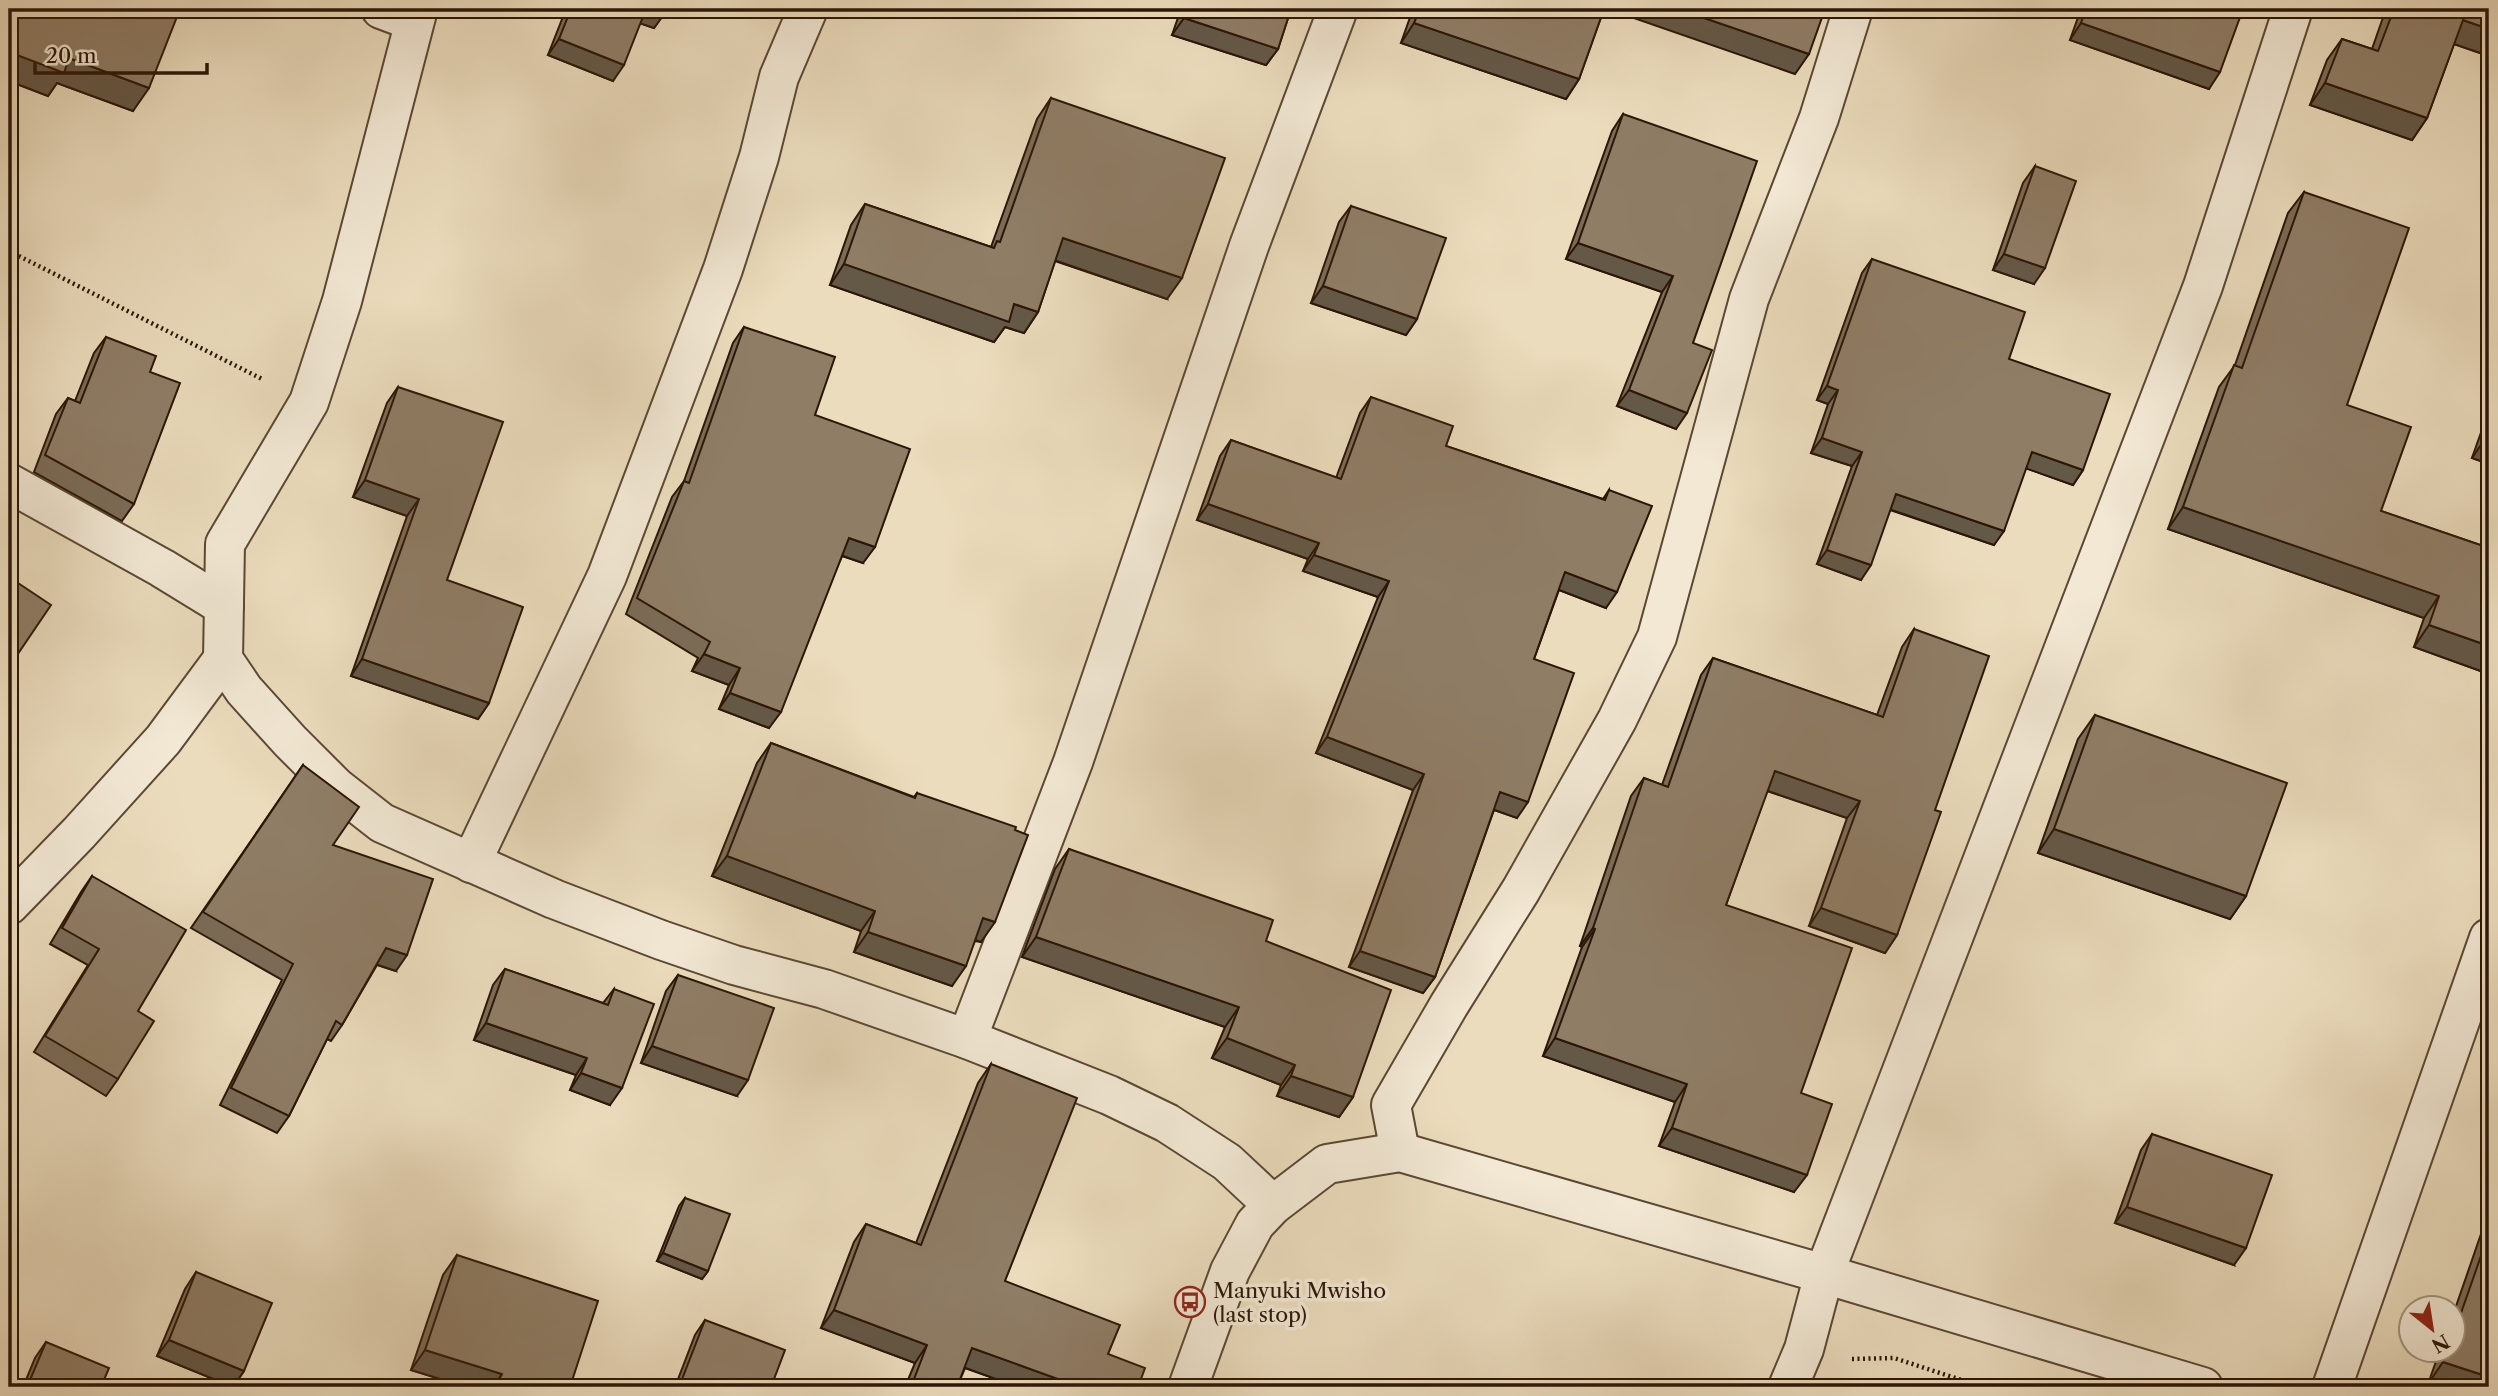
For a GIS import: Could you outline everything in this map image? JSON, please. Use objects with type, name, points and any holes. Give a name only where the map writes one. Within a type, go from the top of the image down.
[{"type":"street","points":[[471,863],[607,576],[723,269],[759,157],[779,77],[808,9]]},
{"type":"street","points":[[967,1039],[1073,762],[1249,246],[1338,9]]},
{"type":"street","points":[[1400,1152],[1391,1105],[1449,1005],[1521,890],[1617,720],[1657,637],[1749,299],[1819,118],[1853,9]]},
{"type":"street","points":[[1788,1387],[1804,1349],[1824,1274],[2203,286],[2292,9]]},
{"type":"street","points":[[404,13],[380,160],[342,302],[309,402],[225,544],[223,659],[244,690],[336,787],[382,823],[554,899],[661,940],[734,965],[824,989],[967,1039],[1109,1096],[1167,1123],[1227,1162],[1273,1205]]},
{"type":"street","points":[[9,482],[224,606]]},
{"type":"street","points":[[9,905],[163,740],[223,659]]},
{"type":"street","points":[[2332,1387],[2489,938]]},
{"type":"street","points":[[1188,1387],[1230,1271],[1255,1224],[1273,1205],[1327,1164],[1400,1152],[2203,1387]]},
{"type":"path","points":[[9,251],[309,402]]},
{"type":"path","points":[[1804,1349],[1855,1359],[1894,1359],[1983,1387]]},
{"type":"building","points":[[21,9],[180,9],[149,88],[69,58],[64,73],[9,52],[9,41]]},
{"type":"building","points":[[571,9],[646,9],[624,65],[559,39]]},
{"type":"building","points":[[1187,9],[1291,9],[1278,49],[1184,18]]},
{"type":"building","points":[[1420,9],[1604,9],[1579,79],[1414,23]]},
{"type":"building","points":[[1678,9],[1825,9],[1809,54]]},
{"type":"building","points":[[2086,9],[2243,9],[2220,72],[2081,23]]},
{"type":"building","points":[[2394,9],[2489,9],[2489,29],[2463,20],[2427,118],[2325,83],[2342,39],[2378,51]]},
{"type":"building","points":[[1051,98],[1225,158],[1182,278],[1063,238],[1038,312],[1014,304],[1009,322],[844,264],[865,204],[994,248],[997,241],[1000,242]]},
{"type":"building","points":[[1623,114],[1757,161],[1693,343],[1712,350],[1687,413],[1629,390],[1673,276],[1578,243]]},
{"type":"building","points":[[2035,166],[2076,181],[2045,268],[2004,254]]},
{"type":"building","points":[[2304,192],[2409,228],[2347,405],[2411,427],[2381,511],[2489,548],[2489,646],[2429,625],[2439,596],[2183,507],[2234,365],[2242,368]]},
{"type":"building","points":[[1351,206],[1446,238],[1417,319],[1323,286]]},
{"type":"building","points":[[1872,259],[2025,312],[2009,359],[2110,394],[2083,470],[2032,452],[2004,531],[1896,494],[1871,565],[1827,550],[1862,452],[1822,438],[1838,390],[1827,386]]},
{"type":"building","points":[[744,327],[835,357],[815,415],[910,449],[875,547],[849,538],[781,712],[730,693],[740,668],[704,654],[710,642],[637,598],[684,481],[689,483]]},
{"type":"building","points":[[106,337],[156,356],[150,372],[180,383],[134,504],[45,455],[68,398],[80,403]]},
{"type":"building","points":[[398,387],[503,422],[447,580],[523,607],[489,703],[362,659],[419,499],[365,480]]},
{"type":"building","points":[[1371,397],[1453,426],[1446,446],[1605,500],[1609,490],[1652,506],[1617,592],[1565,572],[1534,659],[1574,673],[1528,802],[1500,792],[1435,977],[1360,951],[1424,774],[1327,737],[1389,581],[1314,555],[1319,543],[1208,504],[1231,440],[1341,479]]},
{"type":"building","points":[[2489,425],[2489,444],[2483,442]]},
{"type":"building","points":[[9,577],[51,605],[9,667]]},
{"type":"building","points":[[1914,629],[1989,656],[1935,810],[1941,812],[1897,935],[1821,908],[1860,801],[1775,771],[1726,905],[1852,948],[1801,1093],[1832,1104],[1807,1175],[1672,1128],[1687,1084],[1555,1038],[1595,929],[1593,928],[1644,778],[1668,787],[1713,658],[1883,717]]},
{"type":"building","points":[[2095,715],[2287,783],[2246,896],[2054,829]]},
{"type":"building","points":[[771,743],[915,798],[917,793],[1016,827],[1015,830],[1028,835],[995,922],[983,918],[966,966],[868,932],[875,911],[727,856]]},
{"type":"building","points":[[303,765],[359,807],[333,845],[433,879],[407,955],[386,948],[342,1025],[336,1021],[289,1116],[231,1088],[293,964],[203,912]]},
{"type":"building","points":[[1069,849],[1273,920],[1266,941],[1391,990],[1353,1097],[1291,1076],[1295,1065],[1227,1038],[1239,1007],[1036,937]]},
{"type":"building","points":[[92,876],[186,930],[138,1011],[154,1021],[118,1079],[45,1036],[99,949],[62,928]]},
{"type":"building","points":[[505,969],[608,1005],[614,989],[654,1004],[622,1088],[581,1073],[587,1058],[486,1023]]},
{"type":"building","points":[[678,975],[774,1008],[748,1080],[652,1046]]},
{"type":"building","points":[[991,1064],[1077,1098],[1005,1281],[1120,1325],[1108,1354],[1145,1368],[1138,1387],[1059,1387],[1061,1380],[972,1348],[957,1387],[911,1387],[927,1345],[834,1310],[866,1224],[921,1245]]},
{"type":"building","points":[[2152,1134],[2272,1175],[2246,1248],[2127,1207]]},
{"type":"building","points":[[685,1198],[730,1214],[708,1271],[663,1253]]},
{"type":"building","points":[[2489,1233],[2489,1377],[2449,1364],[2466,1364],[2466,1299]]},
{"type":"building","points":[[457,1255],[598,1301],[570,1387],[495,1387],[502,1374],[425,1350]]},
{"type":"building","points":[[196,1272],[272,1303],[244,1371],[169,1340]]},
{"type":"building","points":[[705,1320],[785,1350],[771,1387],[679,1387]]},
{"type":"building","points":[[46,1342],[109,1368],[101,1387],[27,1387]]},
{"type":"place","name":"Manyuki Mwisho (last stop)","points":[[1190,1302]]}]
